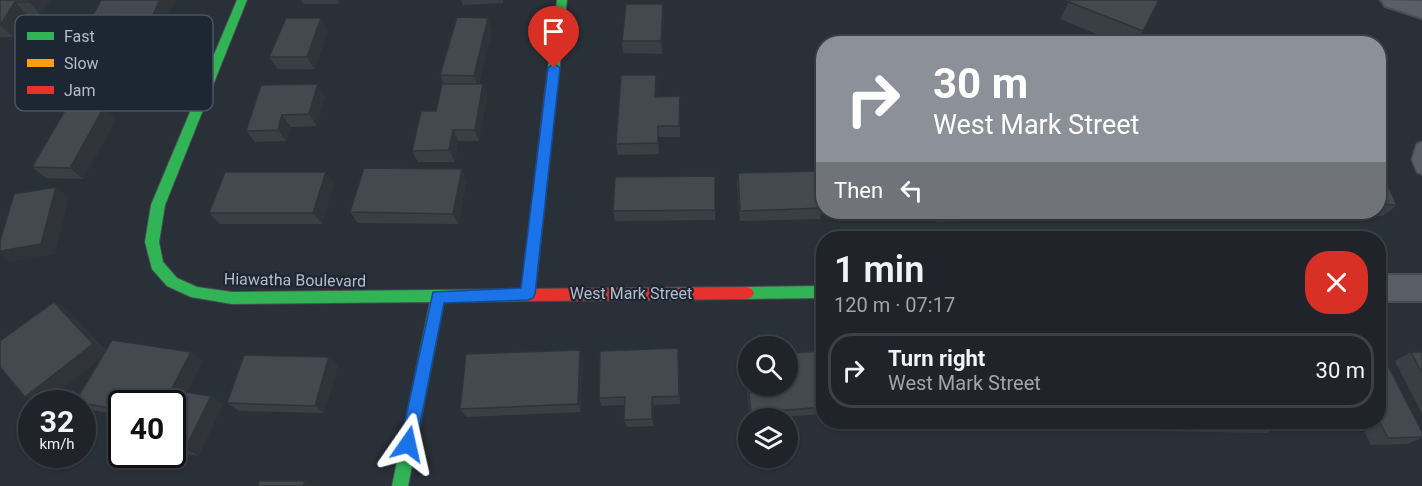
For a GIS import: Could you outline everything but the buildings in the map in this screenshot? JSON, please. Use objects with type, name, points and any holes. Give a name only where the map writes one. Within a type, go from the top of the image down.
[{"type":"street","name":"Hiawatha Boulevard","points":[[213,71],[242,0]]},
{"type":"street","points":[[528,294],[562,0]]},
{"type":"street","points":[[1393,0],[1422,10]]},
{"type":"street","name":"Hiawatha Boulevard","points":[[197,111],[158,205],[151,230],[152,257],[168,279],[185,289],[232,298],[438,297]]},
{"type":"street","points":[[1386,288],[1422,288]]},
{"type":"street","name":"West Mark Street","points":[[438,297],[528,294],[816,292]]},
{"type":"street","points":[[400,486],[438,297]]},
{"type":"lane","points":[[1422,148],[1419,159],[1422,168]]},
{"type":"traffic: fast","points":[[213,71],[242,0]]},
{"type":"traffic: fast","points":[[550,100],[562,0]]},
{"type":"traffic: fast","points":[[197,111],[158,205],[152,242],[157,265],[172,282],[196,293],[232,298],[524,295]]},
{"type":"traffic: fast","points":[[747,293],[816,292]]},
{"type":"traffic: fast","points":[[400,486],[438,296]]},
{"type":"traffic: slow","points":[[528,294],[550,100]]},
{"type":"traffic: jam","points":[[524,295],[747,293]]},
{"type":"route","points":[[408,444],[438,297],[528,294],[554,68]]}]
